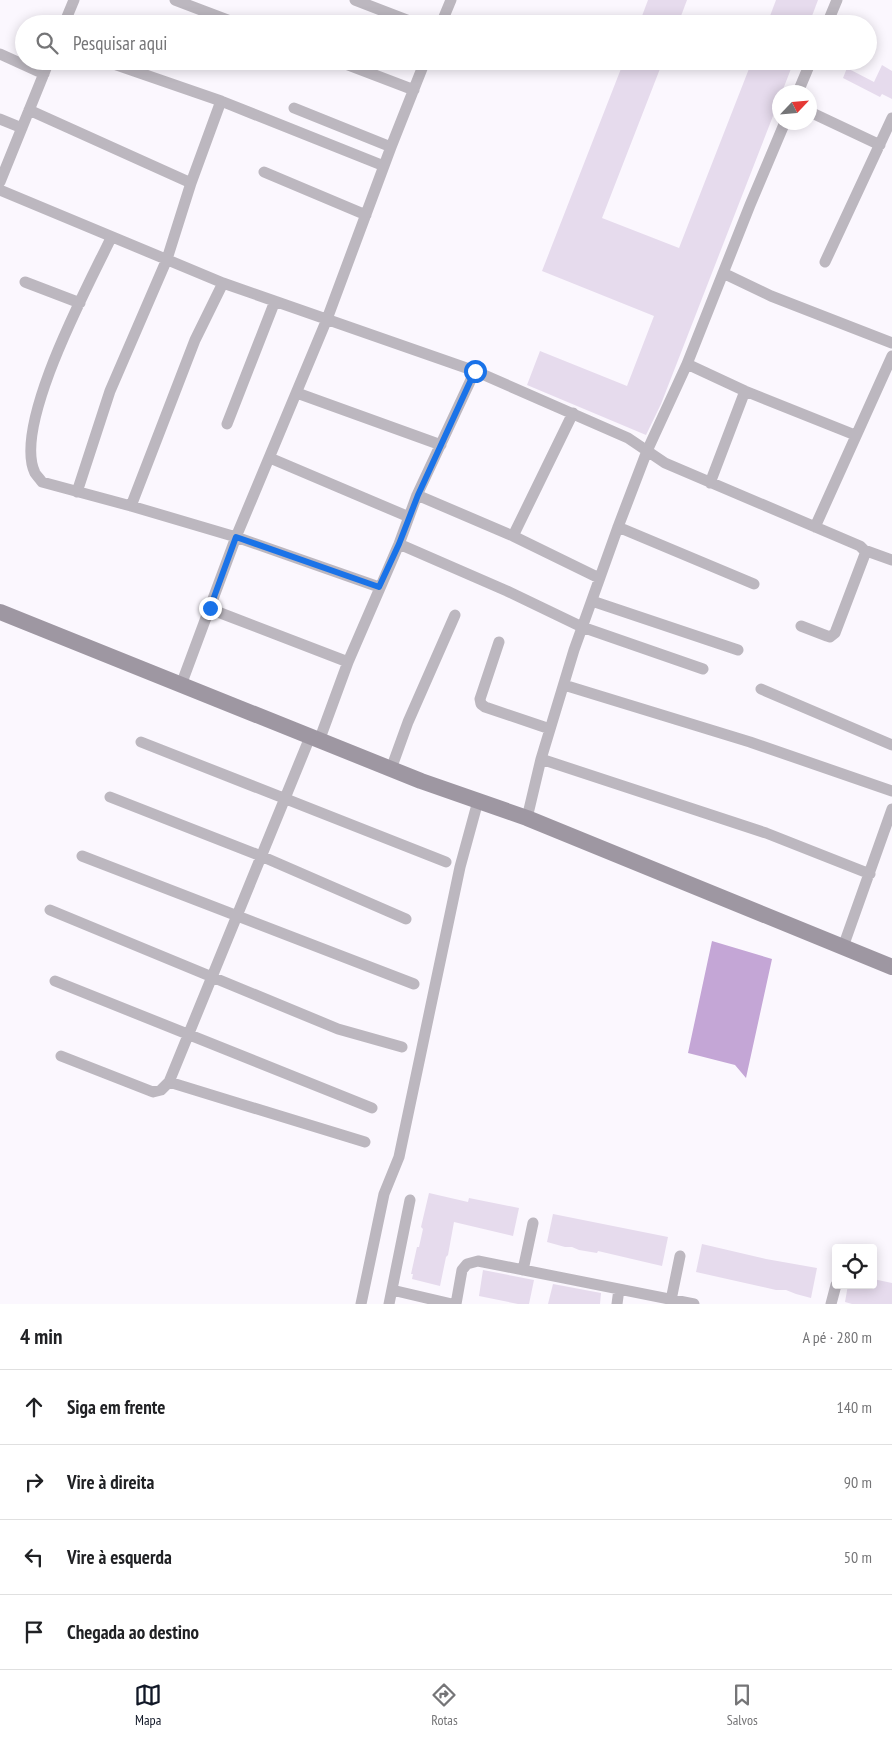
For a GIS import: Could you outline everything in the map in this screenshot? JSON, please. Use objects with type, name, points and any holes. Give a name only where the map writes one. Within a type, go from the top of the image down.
[{"type":"street","points":[[68,15],[74,0]]},
{"type":"street","points":[[175,0],[214,15]]},
{"type":"street","points":[[355,0],[394,15]]},
{"type":"street","points":[[445,15],[451,0]]},
{"type":"street","points":[[831,15],[837,0]]},
{"type":"street","points":[[0,54],[15,61]]},
{"type":"street","points":[[35,70],[44,74]]},
{"type":"street","points":[[0,182],[46,70]]},
{"type":"street","points":[[131,70],[221,101],[384,166]]},
{"type":"street","points":[[362,70],[414,90]]},
{"type":"street","points":[[181,685],[236,537],[327,319],[390,147],[422,70]]},
{"type":"street","points":[[801,85],[807,70]]},
{"type":"street","points":[[77,492],[110,391],[167,259],[190,183],[221,101]]},
{"type":"street","points":[[294,108],[390,147]]},
{"type":"street","points":[[29,110],[190,183]]},
{"type":"street","points":[[817,115],[880,145]]},
{"type":"street","points":[[825,262],[892,118]]},
{"type":"street","points":[[0,119],[22,128]]},
{"type":"street","points":[[527,818],[550,729],[599,578],[647,451],[687,364],[782,130]]},
{"type":"street","points":[[264,172],[366,215]]},
{"type":"street","points":[[0,190],[222,283],[475,371],[628,438],[665,463],[860,546],[864,550],[892,560]]},
{"type":"street","points":[[111,238],[80,303],[37,407],[33,425],[31,451],[35,474],[42,482],[236,537],[379,587]]},
{"type":"street","points":[[723,273],[771,296],[892,343]]},
{"type":"street","points":[[25,282],[80,303]]},
{"type":"street","points":[[131,506],[195,340],[222,283]]},
{"type":"street","points":[[227,424],[275,301]]},
{"type":"street","points":[[815,527],[892,356]]},
{"type":"street","points":[[687,364],[745,391],[856,435]]},
{"type":"street","points":[[61,1056],[153,1092],[161,1090],[169,1082],[285,798],[314,739],[399,544],[418,495],[475,371]]},
{"type":"street","points":[[710,483],[745,391]]},
{"type":"street","points":[[297,393],[441,445]]},
{"type":"street","points":[[512,536],[573,413]]},
{"type":"street","points":[[270,458],[409,517]]},
{"type":"street","points":[[418,495],[512,536],[599,578]]},
{"type":"street","points":[[618,527],[754,584]]},
{"type":"street","points":[[399,544],[582,627],[703,669]]},
{"type":"street","points":[[801,626],[827,636],[832,636],[865,554],[864,550]]},
{"type":"street","points":[[592,601],[738,650]]},
{"type":"street","points":[[210,608],[348,662]]},
{"type":"street","points":[[0,612],[314,739],[527,818],[892,967]]},
{"type":"street","points":[[391,769],[408,722],[455,614]]},
{"type":"street","points":[[499,642],[480,699],[482,704],[485,707],[550,729]]},
{"type":"street","points":[[564,685],[750,742],[892,791]]},
{"type":"street","points":[[762,689],[892,746]]},
{"type":"street","points":[[141,742],[446,862]]},
{"type":"street","points":[[541,759],[766,833],[870,874]]},
{"type":"street","points":[[110,797],[261,856],[406,919]]},
{"type":"street","points":[[362,1304],[384,1194],[399,1157],[460,867],[478,801]]},
{"type":"street","points":[[843,947],[892,809]]},
{"type":"street","points":[[82,856],[236,917],[414,984]]},
{"type":"street","points":[[50,910],[338,1029],[402,1047]]},
{"type":"street","points":[[55,981],[372,1108]]},
{"type":"street","points":[[169,1082],[365,1142]]},
{"type":"street","points":[[389,1304],[410,1200]]},
{"type":"street","points":[[523,1270],[533,1223]]},
{"type":"street","points":[[672,1300],[680,1256]]},
{"type":"street","points":[[456,1304],[462,1270],[467,1264],[478,1261],[694,1304]]},
{"type":"street","points":[[617,1304],[619,1289]]},
{"type":"street","points":[[831,1304],[835,1289]]},
{"type":"street","points":[[392,1290],[452,1304]]},
{"type":"shaded area","points":[[712,941],[772,959],[746,1078],[735,1065],[688,1053]]},
{"type":"building","points":[[648,0],[687,0],[681,15],[642,15]]},
{"type":"building","points":[[776,0],[818,0],[812,15],[770,15]]},
{"type":"building","points":[[882,65],[892,71],[892,99],[882,94],[880,97],[843,78],[846,70],[851,70],[874,82]]},
{"type":"building","points":[[620,70],[660,70],[602,218],[679,248],[748,70],[791,70],[785,85],[772,85],[772,119],[661,404],[646,435],[527,385],[540,351],[627,386],[654,316],[542,271]]},
{"type":"building","points":[[429,1193],[468,1202],[469,1198],[519,1208],[513,1236],[454,1222],[440,1286],[412,1279],[413,1274],[411,1274],[423,1229],[421,1227]]},
{"type":"building","points":[[553,1214],[668,1237],[662,1266],[598,1251],[597,1253],[579,1250],[547,1242]]},
{"type":"building","points":[[702,1244],[766,1259],[817,1268],[811,1298],[786,1290],[776,1290],[696,1272]]},
{"type":"building","points":[[483,1270],[534,1280],[529,1304],[518,1304],[479,1296]]},
{"type":"building","points":[[877,1280],[892,1283],[892,1304],[852,1304],[845,1302],[847,1289],[877,1289]]},
{"type":"building","points":[[553,1284],[601,1293],[600,1304],[548,1304]]},
{"type":"route","points":[[210,608],[236,537],[379,587],[399,544],[418,495],[475,371]]}]
